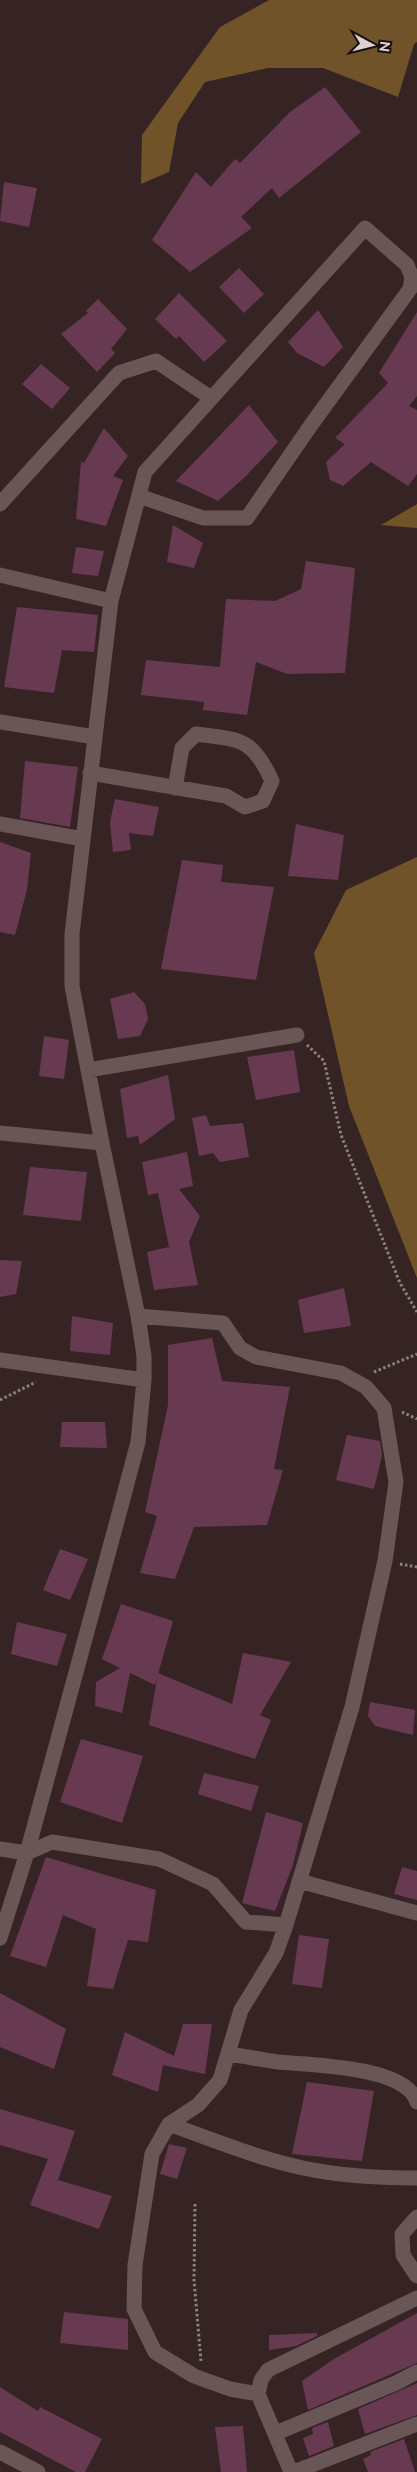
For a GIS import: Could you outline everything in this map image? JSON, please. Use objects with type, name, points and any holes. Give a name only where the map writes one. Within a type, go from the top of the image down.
[{"type":"street","points":[[0,1938],[27,1853],[138,1442],[144,1380],[144,1356],[138,1316],[72,986],[72,934],[111,601],[145,472],[365,228],[408,265],[412,277],[410,289],[311,425],[247,518],[203,518],[139,496]]},
{"type":"street","points":[[0,504],[119,373],[156,361],[212,398]]},
{"type":"street","points":[[0,575],[111,601]]},
{"type":"street","points":[[0,722],[95,737]]},
{"type":"street","points":[[90,773],[175,788],[226,796],[245,807],[263,801],[272,781],[261,757],[238,739],[196,734],[182,748],[175,788]]},
{"type":"street","points":[[0,824],[83,839]]},
{"type":"street","points":[[88,1070],[297,1035]]},
{"type":"street","points":[[0,1133],[102,1143]]},
{"type":"street","points":[[138,1316],[223,1323],[240,1348],[256,1357],[341,1372],[366,1387],[384,1408],[396,1482],[385,1561],[352,1707],[286,1925],[276,1953],[242,2010],[220,2080],[198,2105],[169,2124],[152,2154],[135,2265],[134,2309],[154,2352],[202,2379],[258,2394]]},
{"type":"street","points":[[0,1360],[144,1380]]},
{"type":"street","points":[[0,1849],[27,1853],[52,1842],[160,1859],[213,1884],[246,1922],[286,1925]]},
{"type":"street","points":[[299,1881],[417,1913]]},
{"type":"street","points":[[228,2054],[276,2062],[336,2066],[388,2076],[415,2095],[417,2102]]},
{"type":"street","points":[[169,2124],[256,2156],[304,2169],[378,2178],[417,2178]]},
{"type":"street","points":[[417,2217],[402,2234],[404,2255],[417,2276]]},
{"type":"street","points":[[417,2298],[268,2370],[261,2380],[258,2394],[292,2472],[417,2424]]},
{"type":"street","points":[[276,2433],[396,2384],[417,2372]]},
{"type":"street","points":[[0,2452],[38,2472]]},
{"type":"path","points":[[297,1035],[324,1061],[341,1136],[400,1282],[417,1312]]},
{"type":"path","points":[[349,1377],[378,1371],[417,1354]]},
{"type":"path","points":[[0,1400],[62,1369]]},
{"type":"path","points":[[195,2204],[194,2280],[202,2379]]},
{"type":"shaded area","points":[[269,0],[417,0],[417,42],[414,44],[398,97],[323,68],[268,68],[205,82],[178,123],[169,172],[141,184],[142,135],[220,27]]},
{"type":"shaded area","points":[[417,504],[417,528],[381,525]]},
{"type":"shaded area","points":[[417,857],[417,1278],[349,1106],[314,953],[346,890]]},
{"type":"building","points":[[325,87],[361,132],[279,198],[272,188],[241,217],[252,228],[190,272],[152,240],[196,172],[211,187],[235,159],[240,163],[290,112]]},
{"type":"building","points":[[4,182],[37,188],[29,227],[0,221]]},
{"type":"building","points":[[239,268],[264,294],[244,313],[219,287]]},
{"type":"building","points":[[179,293],[227,341],[204,362],[179,336],[176,339],[155,319]]},
{"type":"building","points":[[98,299],[127,329],[111,349],[115,353],[97,372],[61,334],[88,313],[86,311]]},
{"type":"building","points":[[318,310],[343,347],[324,367],[297,353],[288,342]]},
{"type":"building","points":[[417,312],[417,396],[409,406],[417,410],[417,474],[408,486],[371,462],[343,486],[330,480],[326,462],[345,444],[335,438],[388,383],[379,373]]},
{"type":"building","points":[[41,364],[70,388],[52,409],[22,384]]},
{"type":"building","points":[[249,405],[278,442],[245,477],[218,501],[176,481]]},
{"type":"building","points":[[104,428],[128,456],[113,476],[123,480],[106,526],[76,519],[81,462],[84,463]]},
{"type":"building","points":[[173,525],[203,543],[194,568],[167,562]]},
{"type":"building","points":[[76,547],[104,551],[98,576],[72,573]]},
{"type":"building","points":[[306,561],[355,568],[345,673],[287,674],[256,662],[247,715],[203,710],[204,702],[141,695],[146,660],[220,667],[226,599],[275,601],[301,589]]},
{"type":"building","points":[[17,607],[98,615],[94,652],[62,650],[54,693],[4,687]]},
{"type":"building","points":[[25,761],[78,767],[70,827],[20,818]]},
{"type":"building","points":[[115,799],[159,807],[153,836],[129,833],[131,850],[113,852],[110,822]]},
{"type":"building","points":[[296,824],[344,835],[338,880],[288,876]]},
{"type":"building","points":[[0,842],[31,853],[27,890],[15,935],[0,932]]},
{"type":"building","points":[[182,860],[223,865],[221,882],[274,887],[256,980],[161,969]]},
{"type":"building","points":[[134,992],[145,1004],[148,1019],[140,1036],[118,1039],[110,999]]},
{"type":"building","points":[[44,1036],[69,1040],[64,1079],[39,1076]]},
{"type":"building","points":[[294,1050],[300,1092],[256,1100],[247,1057]]},
{"type":"building","points":[[168,1075],[175,1119],[140,1145],[138,1136],[127,1138],[120,1089]]},
{"type":"building","points":[[206,1115],[210,1126],[243,1123],[249,1157],[220,1162],[213,1153],[199,1156],[192,1118]]},
{"type":"building","points":[[187,1152],[193,1186],[179,1189],[200,1216],[189,1242],[198,1285],[154,1290],[147,1252],[169,1247],[158,1193],[148,1195],[142,1162]]},
{"type":"building","points":[[30,1167],[87,1172],[81,1221],[23,1215]]},
{"type":"building","points":[[0,1260],[22,1261],[16,1294],[0,1297]]},
{"type":"building","points":[[344,1288],[351,1326],[304,1333],[298,1300]]},
{"type":"building","points":[[72,1316],[113,1323],[110,1355],[70,1351]]},
{"type":"building","points":[[212,1338],[222,1381],[290,1387],[274,1469],[283,1470],[267,1525],[194,1527],[175,1579],[140,1573],[157,1516],[145,1512],[168,1405],[168,1345]]},
{"type":"building","points":[[62,1422],[105,1422],[107,1448],[60,1447]]},
{"type":"building","points":[[347,1435],[380,1441],[382,1455],[374,1489],[336,1480]]},
{"type":"building","points":[[60,1549],[88,1559],[70,1600],[43,1590]]},
{"type":"building","points":[[121,1604],[173,1621],[155,1685],[130,1673],[122,1713],[95,1706],[96,1682],[120,1668],[102,1659]]},
{"type":"building","points":[[17,1622],[67,1634],[57,1666],[11,1654]]},
{"type":"building","points":[[243,1653],[291,1662],[260,1715],[271,1720],[255,1759],[149,1725],[158,1673],[232,1704]]},
{"type":"building","points":[[370,1702],[415,1710],[413,1735],[375,1726],[368,1716]]},
{"type":"building","points":[[81,1739],[143,1756],[122,1823],[60,1802]]},
{"type":"building","points":[[204,1773],[259,1786],[251,1811],[198,1794]]},
{"type":"building","points":[[266,1812],[303,1823],[293,1865],[275,1911],[242,1903]]},
{"type":"building","points":[[46,1857],[156,1890],[148,1942],[128,1940],[113,1989],[87,1986],[96,1929],[63,1915],[46,1967],[10,1956]]},
{"type":"building","points":[[402,1867],[417,1871],[417,1900],[394,1894]]},
{"type":"building","points":[[299,1935],[329,1939],[322,1988],[292,1984]]},
{"type":"building","points":[[0,1993],[66,2029],[54,2069],[0,2047]]},
{"type":"building","points":[[183,2024],[212,2024],[205,2074],[163,2065],[158,2092],[112,2075],[125,2032],[174,2056]]},
{"type":"building","points":[[307,2082],[374,2091],[362,2161],[292,2154]]},
{"type":"building","points":[[0,2109],[75,2131],[58,2180],[112,2196],[99,2229],[30,2205],[48,2159],[0,2145]]},
{"type":"building","points":[[169,2144],[187,2148],[177,2179],[160,2174]]},
{"type":"building","points":[[64,2312],[128,2319],[128,2350],[60,2343]]},
{"type":"building","points":[[417,2313],[417,2363],[308,2410],[302,2381],[334,2359]]},
{"type":"building","points":[[317,2333],[317,2336],[296,2346],[269,2350],[269,2335]]},
{"type":"building","points":[[417,2383],[417,2415],[365,2434],[358,2409]]},
{"type":"building","points":[[0,2387],[38,2411],[40,2407],[102,2439],[85,2472],[76,2472],[0,2432]]},
{"type":"building","points":[[328,2422],[334,2446],[309,2456],[303,2438],[313,2434],[312,2428]]},
{"type":"building","points":[[243,2426],[247,2472],[221,2472],[215,2427]]},
{"type":"building","points":[[404,2439],[415,2472],[368,2472],[363,2459],[371,2455],[370,2452]]}]
